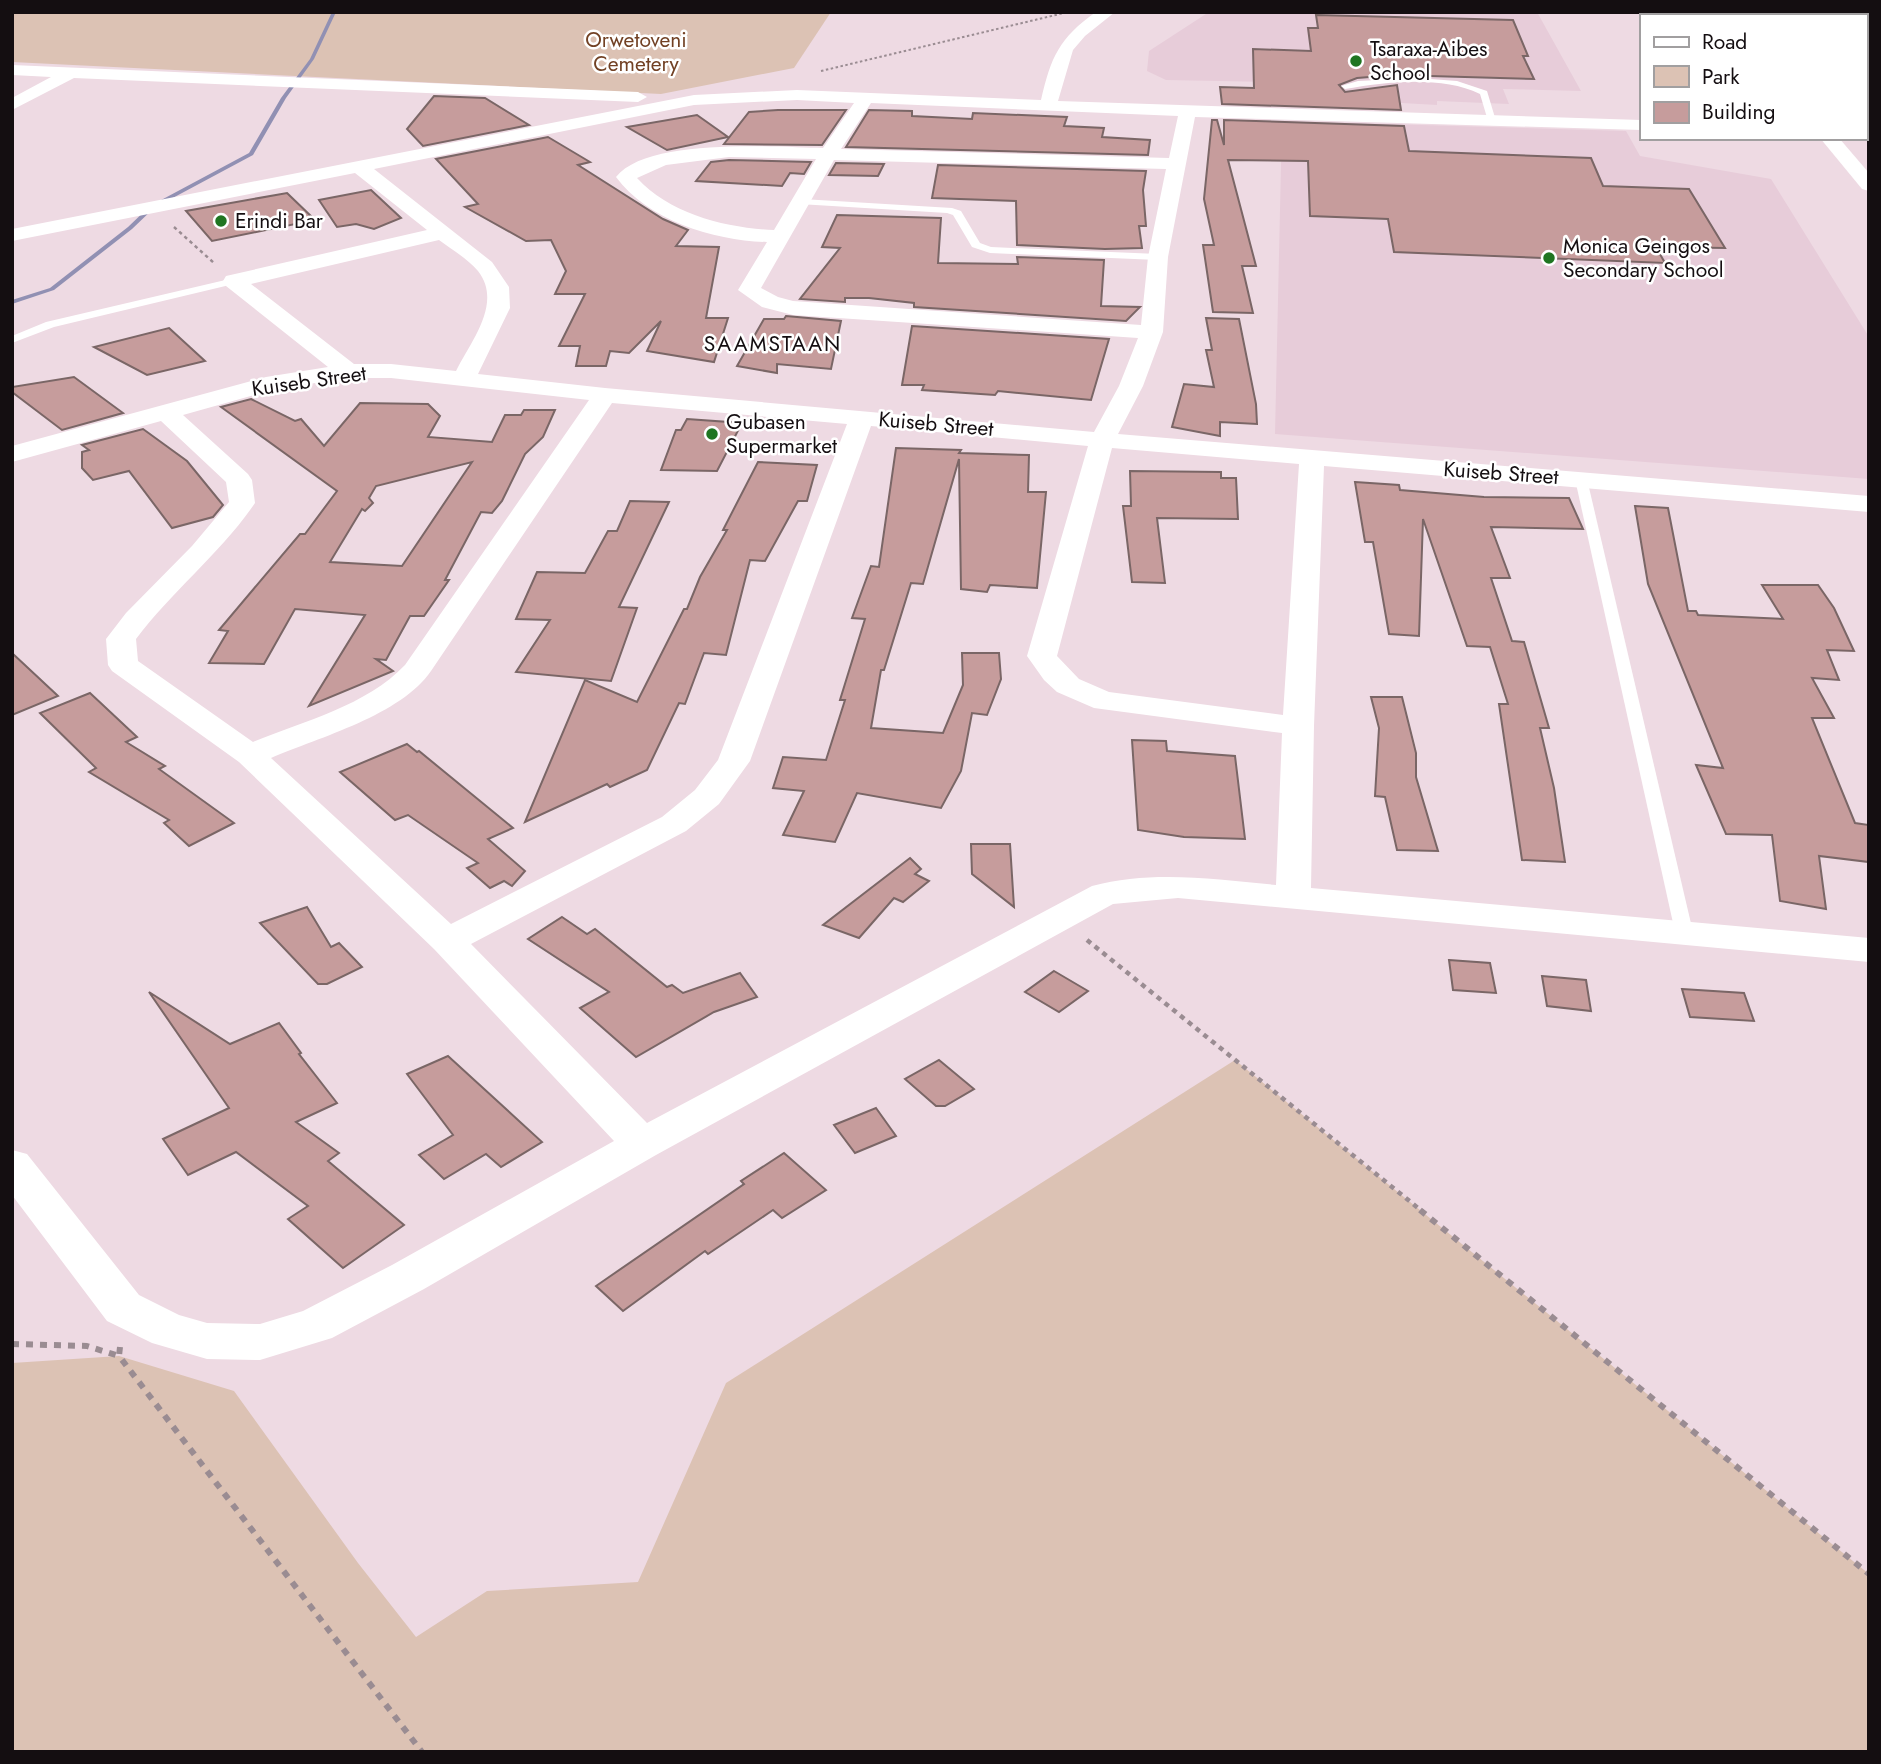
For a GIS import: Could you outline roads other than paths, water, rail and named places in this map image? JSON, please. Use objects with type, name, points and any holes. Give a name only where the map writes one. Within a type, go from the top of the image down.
[{"type":"street","points":[[1049,104],[1059,56],[1071,38],[1107,12]]},
{"type":"street","points":[[12,70],[694,100],[797,95],[1640,125]]},
{"type":"street","points":[[12,104],[70,73]]},
{"type":"street","points":[[866,98],[829,153],[749,290],[781,305],[1152,332]]},
{"type":"street","points":[[12,235],[694,100]]},
{"type":"street","points":[[1188,110],[1158,257],[1152,332],[1131,386],[1102,440],[1042,656],[1055,676],[1076,691],[1105,701],[1298,726]]},
{"type":"street","points":[[1831,140],[1869,185]]},
{"type":"street","points":[[780,236],[732,233],[701,223],[653,200],[632,185],[626,177],[637,168],[729,151],[1176,164]]},
{"type":"street","points":[[358,166],[485,266],[498,287],[499,308],[464,379]]},
{"type":"street","points":[[234,281],[442,233]]},
{"type":"street","points":[[234,281],[348,371]]},
{"type":"street","name":"Kuiseb Street","points":[[12,454],[274,382],[348,371],[391,372],[605,395],[1102,440],[1869,504]]},
{"type":"street","points":[[250,755],[382,700],[401,687],[416,671],[605,395]]},
{"type":"street","points":[[167,413],[239,480],[242,503],[202,552],[136,619],[121,639],[123,665],[250,755],[447,942],[642,1144]]},
{"type":"street","points":[[447,942],[674,824],[707,797],[734,761],[862,418]]},
{"type":"street","points":[[1293,898],[1298,726],[1312,458]]},
{"type":"street","points":[[12,1165],[123,1308],[168,1330],[207,1341],[260,1342],[316,1325],[408,1278],[642,1144],[1104,894],[1178,887],[1869,950]]},
{"type":"lane","points":[[1345,86],[1364,82],[1396,81],[1468,85],[1484,93],[1492,121]]},
{"type":"lane","points":[[802,202],[948,210],[957,213],[976,244],[990,250],[1158,257]]},
{"type":"lane","points":[[12,340],[50,324],[234,281]]},
{"type":"lane","points":[[1581,479],[1684,932]]},
{"type":"waterway","points":[[12,302],[52,289],[130,228],[152,207],[251,154],[284,98],[312,59],[334,12]]},
{"type":"place","name":"Tsaraxa-Aibes School","points":[[1356,61]]},
{"type":"place","name":"Erindi Bar","points":[[221,221]]},
{"type":"place","name":"Monica Geingos Secondary School","points":[[1549,258]]},
{"type":"place","name":"Gubasen Supermarket","points":[[712,434]]},
{"type":"district","name":"SAAMSTAAN","points":[[773,344]]},
{"type":"park label","name":"Orwetoveni Cemetery","points":[[636,52]]}]
